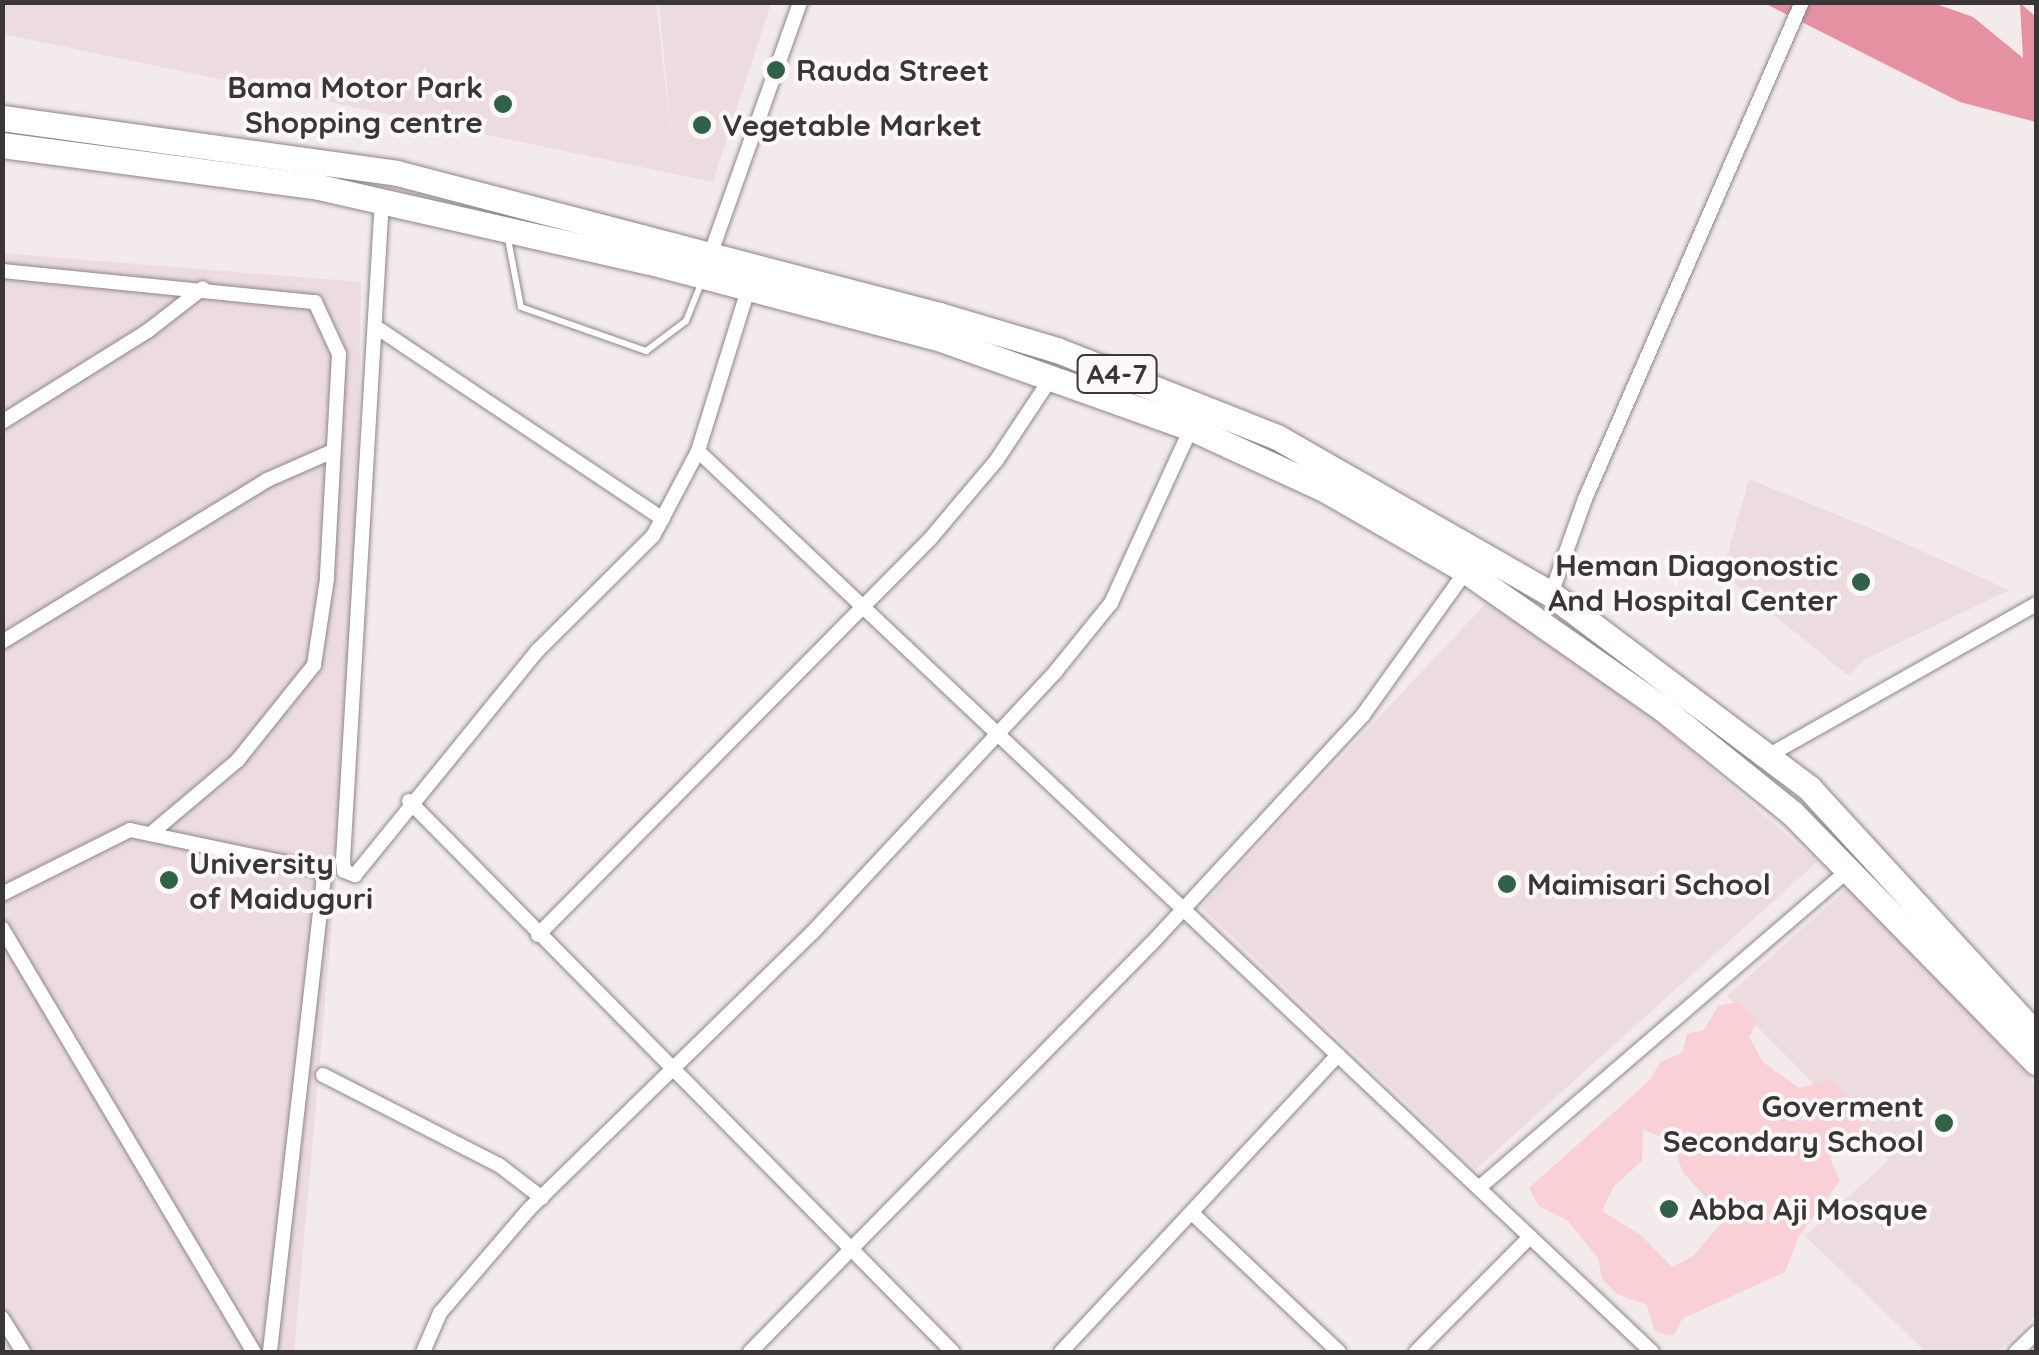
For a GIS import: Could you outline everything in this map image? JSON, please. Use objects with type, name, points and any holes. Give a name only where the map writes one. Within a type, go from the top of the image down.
[{"type":"highway","name":"A4-7","points":[[2,118],[397,173],[510,216]]},
{"type":"highway","name":"A4-7","points":[[2,146],[510,216],[992,342],[1277,437],[1551,594],[1810,788],[1894,899],[2036,1062]]},
{"type":"highway","name":"A4-7","points":[[707,265],[750,286],[992,342],[1054,374],[1192,428],[1324,489],[1466,571],[1735,762],[1849,870],[1894,899],[2036,1035]]},
{"type":"street","points":[[707,265],[800,2]]},
{"type":"street","points":[[1551,594],[1585,500],[1802,2]]},
{"type":"street","points":[[382,199],[344,872],[364,869],[409,802],[663,519],[698,451],[750,286]]},
{"type":"street","points":[[2,271],[315,302],[339,354],[327,579],[314,665],[238,760],[154,831]]},
{"type":"street","points":[[2,422],[149,330],[204,288]]},
{"type":"street","points":[[376,327],[663,519]]},
{"type":"street","points":[[538,935],[859,608],[996,460],[1054,374]]},
{"type":"street","points":[[423,1352],[440,1314],[542,1198],[1001,736],[1110,603],[1192,428]]},
{"type":"street","points":[[2,642],[268,480],[333,450]]},
{"type":"street","points":[[698,451],[859,608],[1001,736],[1652,1352]]},
{"type":"street","points":[[750,1352],[1184,909],[1363,714],[1466,571]]},
{"type":"street","points":[[1766,757],[2036,604]]},
{"type":"street","points":[[409,802],[953,1352]]},
{"type":"street","points":[[2,894],[114,832],[154,831],[183,844],[319,870],[324,877],[270,1352]]},
{"type":"street","points":[[1480,1187],[1849,870]]},
{"type":"street","points":[[2,928],[254,1352]]},
{"type":"street","points":[[1062,1352],[1338,1055]]},
{"type":"street","points":[[324,1075],[483,1156],[542,1198]]},
{"type":"street","points":[[1193,1214],[1339,1352]]},
{"type":"street","points":[[1416,1352],[1530,1237]]},
{"type":"street","points":[[2,1318],[23,1352]]},
{"type":"street","points":[[2016,1352],[2036,1334]]},
{"type":"lane","points":[[510,216],[521,307],[646,351],[686,321],[707,265]]},
{"type":"shaded area","name":"Bama Motor Park Shopping centre","points":[[3,2],[656,3],[671,132],[659,3],[771,3],[713,182],[3,34]]},
{"type":"shaded area","points":[[1764,3],[1933,3],[1973,17],[2023,58],[2020,3],[2036,17],[2036,122],[1960,102]]},
{"type":"shaded area","name":"University of Maiduguri","points":[[2,253],[361,282],[354,677],[294,1352],[3,1352]]},
{"type":"shaded area","name":"Heman Diagonostic And Hospital Center","points":[[1749,479],[2009,590],[1864,660],[1849,676],[1722,573]]},
{"type":"shaded area","name":"Maimisari School","points":[[1490,599],[1664,727],[1817,862],[1476,1169],[1201,907]]},
{"type":"shaded area","name":"Goverment Secondary School","points":[[1853,883],[2036,1085],[2036,1315],[1998,1352],[1926,1352],[1805,1236],[1889,1160],[1727,996]]},
{"type":"shaded area","points":[[1737,1002],[1757,1021],[1749,1037],[1763,1062],[1799,1088],[1831,1080],[1861,1113],[1865,1138],[1830,1158],[1840,1181],[1799,1236],[1785,1272],[1682,1319],[1674,1335],[1666,1335],[1654,1330],[1647,1305],[1617,1294],[1602,1279],[1598,1258],[1567,1220],[1539,1206],[1529,1188],[1650,1080],[1660,1062],[1682,1053],[1687,1034],[1704,1030],[1718,1006]],"holes":[[[1643,1130],[1673,1141],[1682,1171],[1725,1219],[1693,1256],[1672,1267],[1642,1236],[1602,1211],[1614,1186],[1642,1161]]]},
{"type":"place","name":"Rauda Street","points":[[776,70]]},
{"type":"place","name":"Bama Motor Park Shopping centre","points":[[503,104]]},
{"type":"place","name":"Vegetable Market","points":[[702,125]]},
{"type":"place","name":"Heman Diagonostic And Hospital Center","points":[[1861,582]]},
{"type":"place","name":"University of Maiduguri","points":[[169,880]]},
{"type":"place","name":"Maimisari School","points":[[1507,884]]},
{"type":"place","name":"Goverment Secondary School","points":[[1944,1123]]},
{"type":"place","name":"Abba Aji Mosque","points":[[1669,1209]]}]
